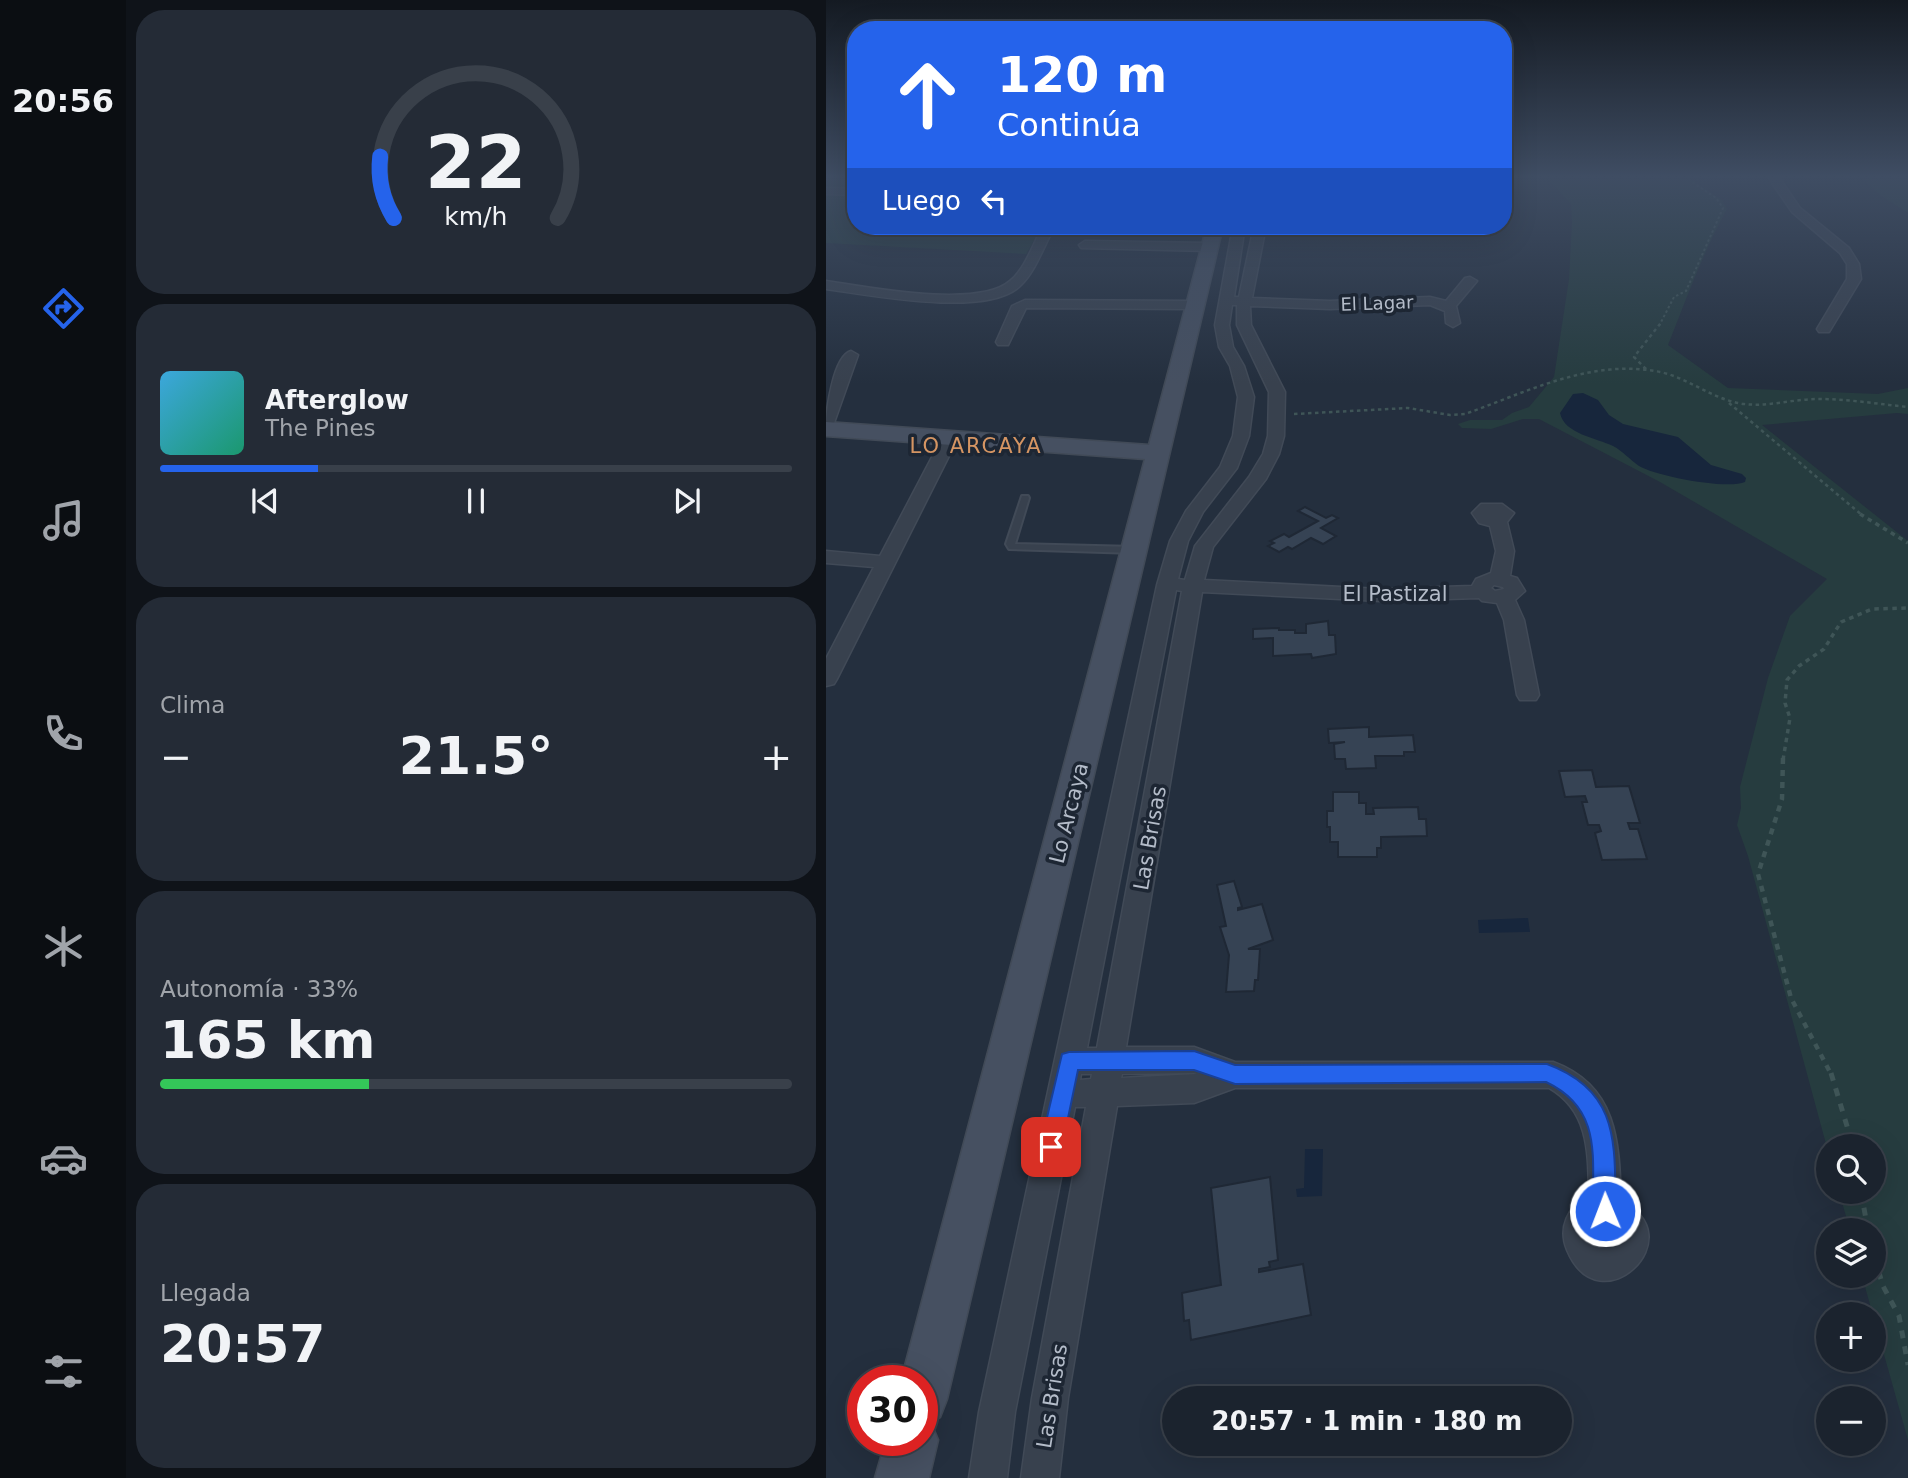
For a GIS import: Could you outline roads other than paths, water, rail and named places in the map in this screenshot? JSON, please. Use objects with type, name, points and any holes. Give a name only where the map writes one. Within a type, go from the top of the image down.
[{"type":"street","points":[[826,285],[917,296],[973,298],[991,295],[1016,284],[1038,246]]},
{"type":"street","name":"Lo Arcaya","points":[[931,1365],[1157,453],[1226,305],[1214,246]]},
{"type":"street","name":"Las Brisas","points":[[988,1478],[997,1412],[1178,541],[1195,511],[1228,468],[1243,426],[1246,397],[1237,366],[1224,337],[1226,305],[1236,246]]},
{"type":"street","name":"Las Brisas","points":[[1226,305],[1251,246]]},
{"type":"street","points":[[1815,332],[1854,279],[1853,264],[1839,246]]},
{"type":"street","points":[[1453,323],[1454,312],[1448,307],[1470,281]]},
{"type":"street","name":"El Lagar","points":[[1003,342],[1020,306],[1025,304],[1226,305],[1425,301],[1448,307]]},
{"type":"street","name":"Las Brisas","points":[[1040,1478],[1050,1398],[1192,593],[1204,546],[1257,479],[1271,454],[1277,426],[1277,391],[1248,336],[1226,305]]},
{"type":"street","points":[[826,423],[851,355]]},
{"type":"street","points":[[1243,426],[1277,426]]},
{"type":"street","points":[[826,429],[1157,453]]},
{"type":"street","points":[[826,679],[950,438]]},
{"type":"street","points":[[1498,520],[1504,551],[1502,589],[1514,620],[1528,695]]},
{"type":"street","points":[[826,557],[886,562]]},
{"type":"street","name":"El Pastizal","points":[[1166,592],[1436,595],[1482,592],[1481,586],[1486,581],[1502,589]]},
{"type":"street","points":[[1069,1061],[1108,1077],[1194,1089],[1235,1075],[1553,1075],[1580,1091],[1599,1124],[1603,1137],[1605,1211]]},
{"type":"street","points":[[1062,1094],[1108,1077]]},
{"type":"street","points":[[902,1478],[908,1456]]},
{"type":"lane","points":[[1025,498],[1010,544],[1012,547],[1135,550]]},
{"type":"water","points":[[1583,393],[1598,400],[1609,415],[1623,424],[1678,437],[1711,465],[1742,474],[1746,478],[1745,482],[1708,483],[1660,474],[1639,466],[1613,446],[1574,431],[1560,413],[1573,394]]},
{"type":"water","points":[[1528,918],[1530,932],[1479,933],[1478,920]]},
{"type":"water","points":[[1305,1149],[1323,1149],[1322,1196],[1297,1197],[1296,1189],[1304,1188]]},
{"type":"district","name":"LO ARCAYA","points":[[976,446]]}]
